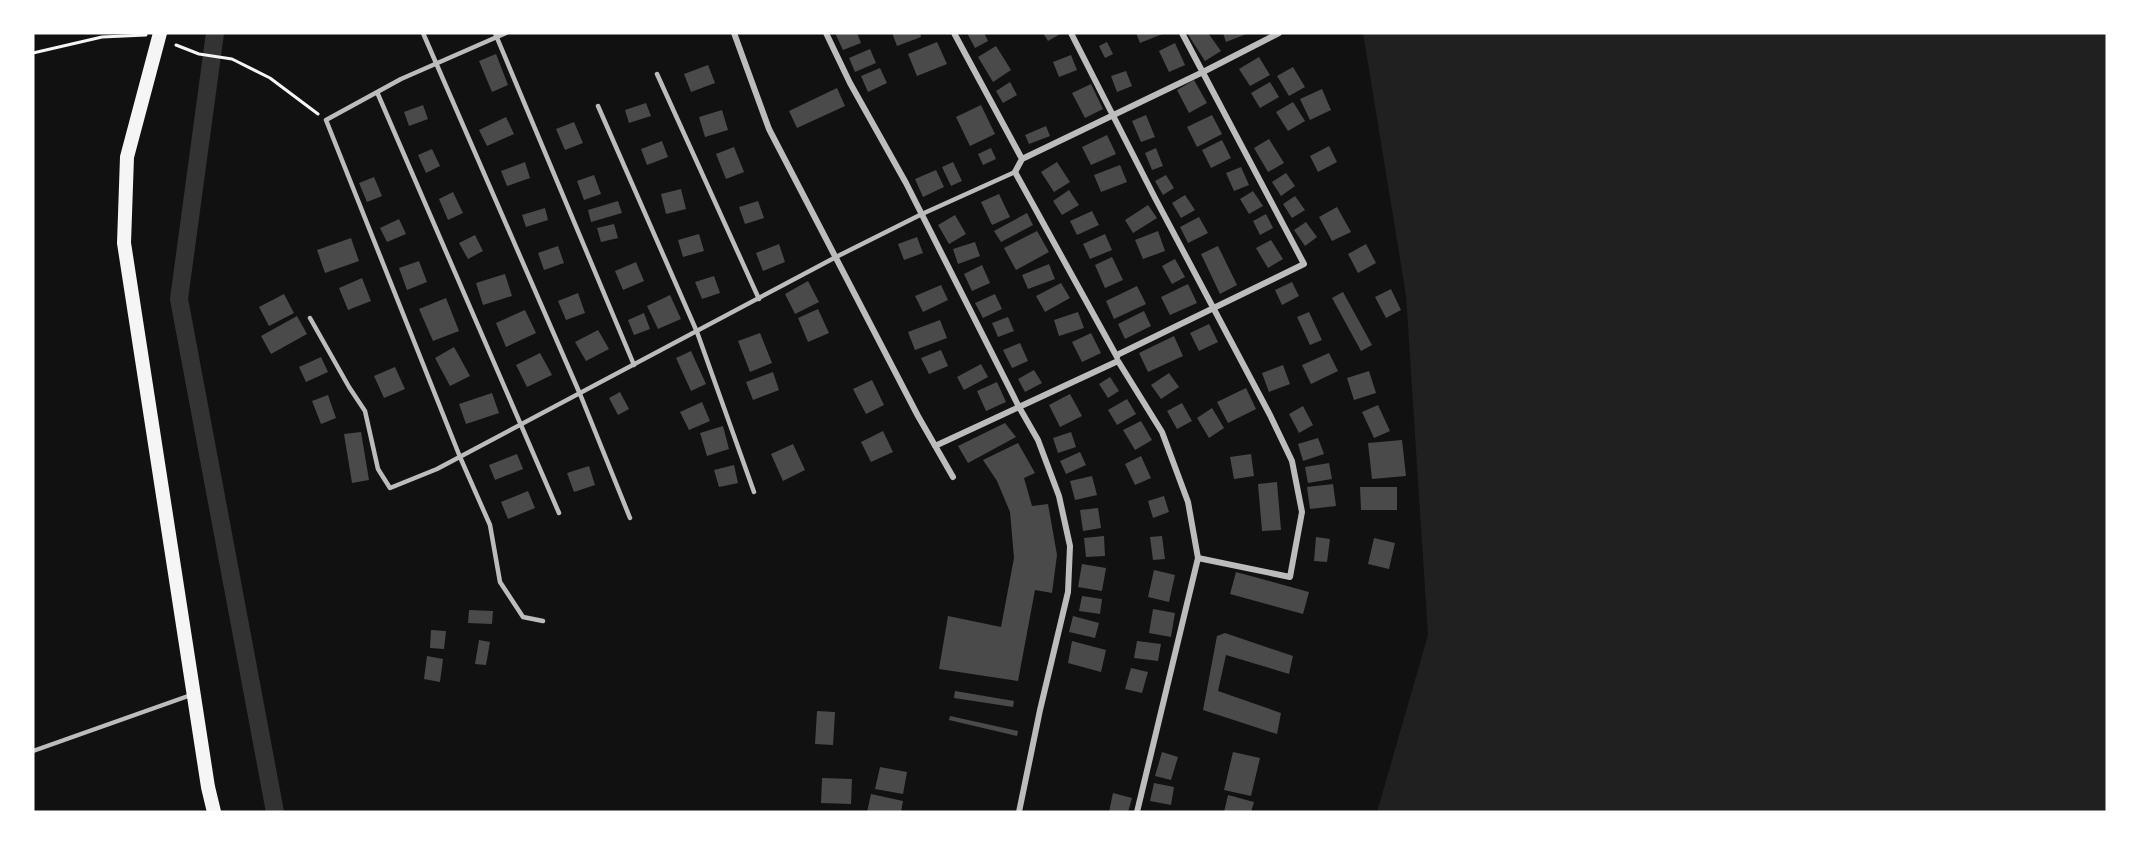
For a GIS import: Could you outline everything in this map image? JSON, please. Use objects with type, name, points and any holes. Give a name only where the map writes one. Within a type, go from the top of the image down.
[{"type":"main road","points":[[154,34],[128,157],[124,243],[193,694],[214,812]]},
{"type":"street","points":[[734,33],[769,129],[953,477]]},
{"type":"street","points":[[826,33],[850,83],[922,214],[1019,407],[1038,440],[1059,496],[1070,546],[1068,592],[1019,812]]},
{"type":"street","points":[[954,33],[1022,159]]},
{"type":"street","points":[[1071,33],[1292,461],[1302,512],[1290,578],[1198,558]]},
{"type":"street","points":[[935,446],[1019,407],[1214,307],[1304,264],[1182,33]]},
{"type":"street","points":[[1137,812],[1198,558],[1188,502],[1162,432],[1117,358],[1015,172],[1022,159],[1279,33]]},
{"type":"lane","points":[[423,33],[580,394],[630,518]]},
{"type":"lane","points":[[506,33],[496,35],[377,92],[326,120],[460,457],[490,525],[500,582],[523,617],[543,621]]},
{"type":"lane","points":[[496,35],[634,365]]},
{"type":"lane","points":[[657,74],[759,299]]},
{"type":"lane","points":[[377,92],[519,426],[559,513]]},
{"type":"lane","points":[[598,106],[697,332],[754,492]]},
{"type":"lane","points":[[310,318],[365,411],[378,469],[390,488],[437,469],[836,257],[922,214],[1015,172]]},
{"type":"lane","points":[[33,751],[193,694]]},
{"type":"path","points":[[33,53],[102,37],[154,34]]},
{"type":"path","points":[[176,45],[199,54],[232,59],[270,78],[326,120]]},
{"type":"shaded area","points":[[1363,33],[2107,33],[2107,812],[1377,812],[1428,635],[1406,295]]},
{"type":"building","points":[[835,33],[857,33],[861,43],[843,50]]},
{"type":"building","points":[[892,33],[920,33],[921,37],[897,46]]},
{"type":"building","points":[[967,33],[984,33],[988,41],[975,48]]},
{"type":"building","points":[[1043,33],[1062,33],[1048,41]]},
{"type":"building","points":[[1136,33],[1165,33],[1140,43]]},
{"type":"building","points":[[1187,33],[1208,33],[1221,51],[1205,61]]},
{"type":"building","points":[[1223,33],[1249,33],[1226,42]]},
{"type":"building","points":[[937,42],[947,64],[917,76],[908,54]]},
{"type":"building","points":[[1107,42],[1113,54],[1105,58],[1099,46]]},
{"type":"building","points":[[1175,43],[1185,65],[1169,72],[1159,51]]},
{"type":"building","points":[[996,46],[1011,70],[993,82],[978,57]]},
{"type":"building","points":[[870,49],[876,63],[855,72],[849,58]]},
{"type":"building","points":[[496,54],[508,85],[492,92],[479,61]]},
{"type":"building","points":[[1071,55],[1077,70],[1059,77],[1053,62]]},
{"type":"building","points":[[1259,57],[1270,75],[1250,86],[1239,69]]},
{"type":"building","points":[[708,65],[715,83],[691,92],[684,74]]},
{"type":"building","points":[[1293,67],[1305,87],[1289,96],[1277,76]]},
{"type":"building","points":[[880,68],[887,83],[868,92],[861,76]]},
{"type":"building","points":[[1126,71],[1132,86],[1117,92],[1111,76]]},
{"type":"building","points":[[1194,80],[1207,103],[1189,113],[1177,90]]},
{"type":"building","points":[[1010,82],[1017,95],[1003,103],[996,91]]},
{"type":"building","points":[[1270,82],[1279,97],[1260,108],[1251,93]]},
{"type":"building","points":[[1091,84],[1103,109],[1085,118],[1072,93]]},
{"type":"building","points":[[837,88],[845,106],[797,128],[789,111]]},
{"type":"building","points":[[1322,89],[1331,110],[1310,120],[1300,99]]},
{"type":"building","points":[[1293,102],[1305,121],[1288,131],[1276,112]]},
{"type":"building","points":[[646,103],[651,116],[629,123],[625,110]]},
{"type":"building","points":[[423,105],[428,119],[409,126],[404,112]]},
{"type":"building","points":[[981,105],[995,134],[970,146],[956,117]]},
{"type":"building","points":[[722,110],[728,130],[705,137],[699,117]]},
{"type":"building","points":[[1146,115],[1155,137],[1141,142],[1132,121]]},
{"type":"building","points":[[1212,115],[1222,134],[1197,147],[1187,127]]},
{"type":"building","points":[[506,117],[514,134],[487,146],[479,130]]},
{"type":"building","points":[[574,122],[583,143],[565,150],[556,129]]},
{"type":"building","points":[[1046,126],[1050,136],[1029,144],[1025,135]]},
{"type":"building","points":[[1107,135],[1116,154],[1091,165],[1082,147]]},
{"type":"building","points":[[1269,139],[1284,163],[1268,172],[1254,148]]},
{"type":"building","points":[[1222,140],[1231,158],[1211,168],[1202,150]]},
{"type":"building","points":[[662,141],[668,157],[647,165],[641,149]]},
{"type":"building","points":[[1329,146],[1337,162],[1318,172],[1310,156]]},
{"type":"building","points":[[734,147],[744,172],[726,179],[716,154]]},
{"type":"building","points":[[991,148],[996,159],[983,165],[978,154]]},
{"type":"building","points":[[1156,148],[1163,166],[1152,170],[1145,153]]},
{"type":"building","points":[[432,149],[440,166],[426,173],[418,155]]},
{"type":"building","points":[[525,162],[530,178],[507,186],[501,171]]},
{"type":"building","points":[[953,162],[962,181],[951,186],[942,167]]},
{"type":"building","points":[[1057,162],[1070,182],[1054,192],[1041,172]]},
{"type":"building","points":[[1120,165],[1127,182],[1101,192],[1094,175]]},
{"type":"building","points":[[1241,167],[1249,185],[1234,191],[1226,173]]},
{"type":"building","points":[[936,170],[944,187],[923,197],[915,179]]},
{"type":"building","points":[[1286,173],[1295,186],[1281,196],[1272,182]]},
{"type":"building","points":[[594,175],[601,194],[584,200],[577,181]]},
{"type":"building","points":[[1166,175],[1174,188],[1163,195],[1155,181]]},
{"type":"building","points":[[374,177],[382,196],[367,202],[359,183]]},
{"type":"building","points":[[681,189],[686,209],[666,214],[661,194]]},
{"type":"building","points":[[1069,190],[1079,205],[1062,215],[1053,201]]},
{"type":"building","points":[[1253,191],[1263,206],[1249,214],[1240,199]]},
{"type":"building","points":[[453,192],[463,213],[448,220],[439,199]]},
{"type":"building","points":[[999,194],[1010,217],[992,225],[981,202]]},
{"type":"building","points":[[1185,195],[1195,210],[1181,218],[1172,203]]},
{"type":"building","points":[[1295,196],[1305,210],[1292,218],[1283,204]]},
{"type":"building","points":[[618,201],[622,213],[591,222],[588,210]]},
{"type":"building","points":[[758,201],[764,218],[745,224],[739,207]]},
{"type":"building","points":[[1148,205],[1157,218],[1133,233],[1125,220]]},
{"type":"building","points":[[1337,207],[1351,232],[1332,241],[1319,217]]},
{"type":"building","points":[[545,208],[548,220],[526,227],[522,215]]},
{"type":"building","points":[[1092,211],[1099,225],[1077,235],[1070,221]]},
{"type":"building","points":[[1027,213],[1033,225],[1001,242],[994,231]]},
{"type":"building","points":[[1266,214],[1273,228],[1260,235],[1253,221]]},
{"type":"building","points":[[955,215],[966,234],[949,244],[938,225]]},
{"type":"building","points":[[1199,217],[1208,233],[1188,243],[1180,227]]},
{"type":"building","points":[[399,219],[406,234],[387,242],[380,228]]},
{"type":"building","points":[[1306,222],[1317,237],[1305,246],[1294,230]]},
{"type":"building","points":[[614,224],[618,238],[601,242],[597,228]]},
{"type":"building","points":[[1037,231],[1049,252],[1016,270],[1004,248]]},
{"type":"building","points":[[1158,231],[1165,251],[1143,259],[1135,240]]},
{"type":"building","points":[[699,234],[704,251],[683,257],[678,240]]},
{"type":"building","points":[[1105,234],[1112,250],[1090,259],[1083,244]]},
{"type":"building","points":[[475,235],[483,251],[468,259],[459,243]]},
{"type":"building","points":[[917,237],[923,253],[904,260],[898,244]]},
{"type":"building","points":[[351,238],[359,261],[325,273],[317,250]]},
{"type":"building","points":[[1271,240],[1283,259],[1268,268],[1256,248]]},
{"type":"building","points":[[975,242],[980,256],[958,264],[953,249]]},
{"type":"building","points":[[779,244],[785,262],[763,271],[756,253]]},
{"type":"building","points":[[1366,244],[1376,263],[1358,273],[1348,254]]},
{"type":"building","points":[[558,246],[564,263],[544,270],[538,253]]},
{"type":"building","points":[[1218,246],[1237,285],[1220,294],[1201,254]]},
{"type":"building","points":[[1112,257],[1123,280],[1105,288],[1095,265]]},
{"type":"building","points":[[1175,259],[1185,277],[1172,284],[1162,266]]},
{"type":"building","points":[[419,261],[427,282],[407,290],[399,268]]},
{"type":"building","points":[[636,262],[644,281],[623,290],[615,271]]},
{"type":"building","points":[[1049,264],[1055,279],[1028,289],[1022,275]]},
{"type":"building","points":[[982,265],[990,283],[972,291],[964,274]]},
{"type":"building","points":[[505,274],[512,296],[483,305],[476,283]]},
{"type":"building","points":[[714,276],[720,293],[702,299],[695,282]]},
{"type":"building","points":[[362,278],[371,301],[348,310],[339,288]]},
{"type":"building","points":[[808,281],[819,302],[795,314],[785,294]]},
{"type":"building","points":[[1292,282],[1299,296],[1282,305],[1275,290]]},
{"type":"building","points":[[1061,283],[1070,298],[1045,312],[1036,296]]},
{"type":"building","points":[[1188,284],[1197,303],[1170,315],[1161,297]]},
{"type":"building","points":[[941,285],[948,300],[923,312],[915,296]]},
{"type":"building","points":[[1137,286],[1146,304],[1114,319],[1106,301]]},
{"type":"building","points":[[1391,289],[1401,310],[1386,318],[1375,297]]},
{"type":"building","points":[[1343,292],[1372,345],[1361,351],[1332,298]]},
{"type":"building","points":[[578,293],[585,313],[566,320],[558,301]]},
{"type":"building","points":[[284,294],[294,313],[269,326],[259,307]]},
{"type":"building","points":[[995,294],[1002,309],[983,318],[975,303]]},
{"type":"building","points":[[670,295],[681,319],[658,329],[647,306]]},
{"type":"building","points":[[446,298],[459,331],[433,341],[419,309]]},
{"type":"building","points":[[818,309],[829,333],[808,342],[798,318]]},
{"type":"building","points":[[525,310],[536,333],[506,347],[496,323]]},
{"type":"building","points":[[1144,311],[1151,326],[1125,339],[1118,324]]},
{"type":"building","points":[[1078,312],[1084,328],[1059,336],[1054,320]]},
{"type":"building","points":[[1309,312],[1322,340],[1310,345],[1297,317]]},
{"type":"building","points":[[644,313],[650,329],[634,335],[628,320]]},
{"type":"building","points":[[297,316],[307,334],[271,354],[261,336]]},
{"type":"building","points":[[1008,317],[1014,331],[998,337],[992,323]]},
{"type":"building","points":[[940,320],[947,338],[915,350],[908,332]]},
{"type":"building","points":[[1209,324],[1218,342],[1199,351],[1190,333]]},
{"type":"building","points":[[598,330],[609,349],[586,361],[575,342]]},
{"type":"building","points":[[760,333],[772,363],[750,372],[738,341]]},
{"type":"building","points":[[1091,333],[1101,353],[1082,362],[1072,342]]},
{"type":"building","points":[[1174,336],[1183,356],[1148,372],[1139,353]]},
{"type":"building","points":[[1020,343],[1028,361],[1012,368],[1003,350]]},
{"type":"building","points":[[454,347],[470,376],[450,386],[435,358]]},
{"type":"building","points":[[941,350],[948,366],[929,374],[921,358]]},
{"type":"building","points":[[691,351],[706,384],[691,391],[676,358]]},
{"type":"building","points":[[540,353],[552,375],[527,387],[516,365]]},
{"type":"building","points":[[1329,353],[1338,371],[1311,384],[1302,365]]},
{"type":"building","points":[[321,357],[328,372],[306,382],[299,367]]},
{"type":"building","points":[[981,364],[988,377],[964,390],[957,377]]},
{"type":"building","points":[[1283,365],[1290,384],[1269,392],[1262,373]]},
{"type":"building","points":[[395,367],[405,389],[384,398],[374,376]]},
{"type":"building","points":[[1034,370],[1042,383],[1025,392],[1018,379]]},
{"type":"building","points":[[1369,371],[1376,393],[1354,400],[1347,378]]},
{"type":"building","points":[[773,372],[779,390],[753,400],[746,382]]},
{"type":"building","points":[[1169,373],[1179,387],[1161,399],[1151,385]]},
{"type":"building","points":[[1110,377],[1119,391],[1108,398],[1099,384]]},
{"type":"building","points":[[872,380],[884,405],[866,414],[853,389]]},
{"type":"building","points":[[997,382],[1006,402],[986,411],[977,391]]},
{"type":"building","points":[[1246,388],[1256,409],[1228,423],[1217,402]]},
{"type":"building","points":[[620,392],[629,409],[618,415],[609,398]]},
{"type":"building","points":[[492,393],[499,413],[466,424],[459,404]]},
{"type":"building","points":[[1070,394],[1082,416],[1060,427],[1049,405]]},
{"type":"building","points":[[328,395],[336,418],[321,424],[312,401]]},
{"type":"building","points":[[1127,399],[1136,414],[1117,425],[1108,410]]},
{"type":"building","points":[[702,402],[710,421],[689,430],[680,412]]},
{"type":"building","points":[[1182,403],[1192,421],[1177,429],[1167,411]]},
{"type":"building","points":[[1378,405],[1390,431],[1374,438],[1362,412]]},
{"type":"building","points":[[1303,406],[1313,425],[1299,433],[1289,414]]},
{"type":"building","points":[[1212,408],[1224,428],[1209,438],[1197,418]]},
{"type":"building","points":[[1141,421],[1152,440],[1135,450],[1123,430]]},
{"type":"building","points":[[1005,423],[1016,437],[968,463],[958,446]]},
{"type":"building","points":[[723,426],[729,449],[707,456],[700,433]]},
{"type":"building","points":[[883,431],[893,452],[871,462],[861,442]]},
{"type":"building","points":[[361,432],[369,480],[352,483],[344,434]]},
{"type":"building","points":[[1071,432],[1076,447],[1058,453],[1053,438]]},
{"type":"building","points":[[1318,438],[1324,454],[1303,461],[1298,444]]},
{"type":"building","points":[[1402,440],[1406,476],[1372,479],[1368,443]]},
{"type":"building","points":[[1018,443],[1035,473],[1024,478],[1032,506],[1048,504],[1057,555],[1052,593],[1035,590],[1018,681],[939,669],[948,616],[1001,627],[1014,558],[1010,512],[997,481],[983,460]]},
{"type":"building","points":[[793,444],[805,470],[783,481],[771,454]]},
{"type":"building","points":[[1080,452],[1086,465],[1066,474],[1060,461]]},
{"type":"building","points":[[517,454],[523,469],[495,480],[489,465]]},
{"type":"building","points":[[1251,454],[1254,476],[1234,479],[1230,457]]},
{"type":"building","points":[[1141,456],[1151,478],[1135,485],[1125,464]]},
{"type":"building","points":[[1329,463],[1332,479],[1308,483],[1305,467]]},
{"type":"building","points":[[734,465],[738,483],[719,487],[714,470]]},
{"type":"building","points":[[589,466],[595,485],[574,492],[567,473]]},
{"type":"building","points":[[1092,476],[1097,495],[1075,500],[1070,481]]},
{"type":"building","points":[[1277,482],[1281,530],[1262,531],[1258,484]]},
{"type":"building","points":[[1333,484],[1336,506],[1310,509],[1307,487]]},
{"type":"building","points":[[1360,487],[1397,487],[1397,510],[1361,510]]},
{"type":"building","points":[[528,491],[535,508],[508,519],[501,502]]},
{"type":"building","points":[[1164,496],[1169,512],[1153,518],[1148,501]]},
{"type":"building","points":[[1098,508],[1101,528],[1083,531],[1080,510]]},
{"type":"building","points":[[1104,536],[1105,556],[1086,557],[1084,538]]},
{"type":"building","points":[[1162,536],[1165,559],[1153,560],[1150,537]]},
{"type":"building","points":[[1316,537],[1330,539],[1327,562],[1314,561]]},
{"type":"building","points":[[1374,538],[1395,543],[1389,569],[1368,564]]},
{"type":"building","points":[[1082,564],[1106,568],[1102,591],[1078,587]]},
{"type":"building","points":[[1154,570],[1175,575],[1169,602],[1148,597]]},
{"type":"building","points":[[1236,572],[1309,592],[1303,614],[1230,594]]},
{"type":"building","points":[[1082,596],[1102,599],[1100,614],[1079,611]]},
{"type":"building","points":[[1153,609],[1175,613],[1171,637],[1149,633]]},
{"type":"building","points":[[469,610],[493,611],[492,624],[468,623]]},
{"type":"building","points":[[1073,616],[1099,623],[1095,638],[1069,632]]},
{"type":"building","points":[[431,630],[446,631],[444,649],[430,648]]},
{"type":"building","points":[[1225,633],[1293,656],[1289,674],[1226,655],[1218,691],[1281,713],[1277,734],[1203,710],[1217,636]]},
{"type":"building","points":[[479,640],[490,642],[486,665],[475,664]]},
{"type":"building","points":[[1072,641],[1106,650],[1101,672],[1068,663]]},
{"type":"building","points":[[1137,641],[1161,644],[1158,661],[1134,658]]},
{"type":"building","points":[[427,656],[443,659],[440,682],[424,679]]},
{"type":"building","points":[[1131,668],[1148,672],[1142,693],[1125,689]]},
{"type":"building","points":[[955,691],[1014,701],[1013,707],[954,698]]},
{"type":"building","points":[[817,711],[835,712],[833,745],[815,744]]},
{"type":"building","points":[[950,716],[1018,731],[1017,736],[949,720]]},
{"type":"building","points":[[1162,752],[1178,757],[1171,780],[1155,776]]},
{"type":"building","points":[[1233,752],[1260,758],[1251,796],[1224,790]]},
{"type":"building","points":[[880,767],[907,772],[903,794],[875,789]]},
{"type":"building","points":[[822,778],[852,779],[851,804],[821,803]]},
{"type":"building","points":[[1154,783],[1174,787],[1171,805],[1150,801]]},
{"type":"building","points":[[1113,793],[1132,798],[1128,812],[1109,812]]},
{"type":"building","points":[[871,794],[903,801],[901,812],[867,812]]},
{"type":"building","points":[[1228,795],[1254,802],[1251,812],[1224,812]]},
{"type":"waterway","points":[[215,33],[179,299],[275,812]]}]
